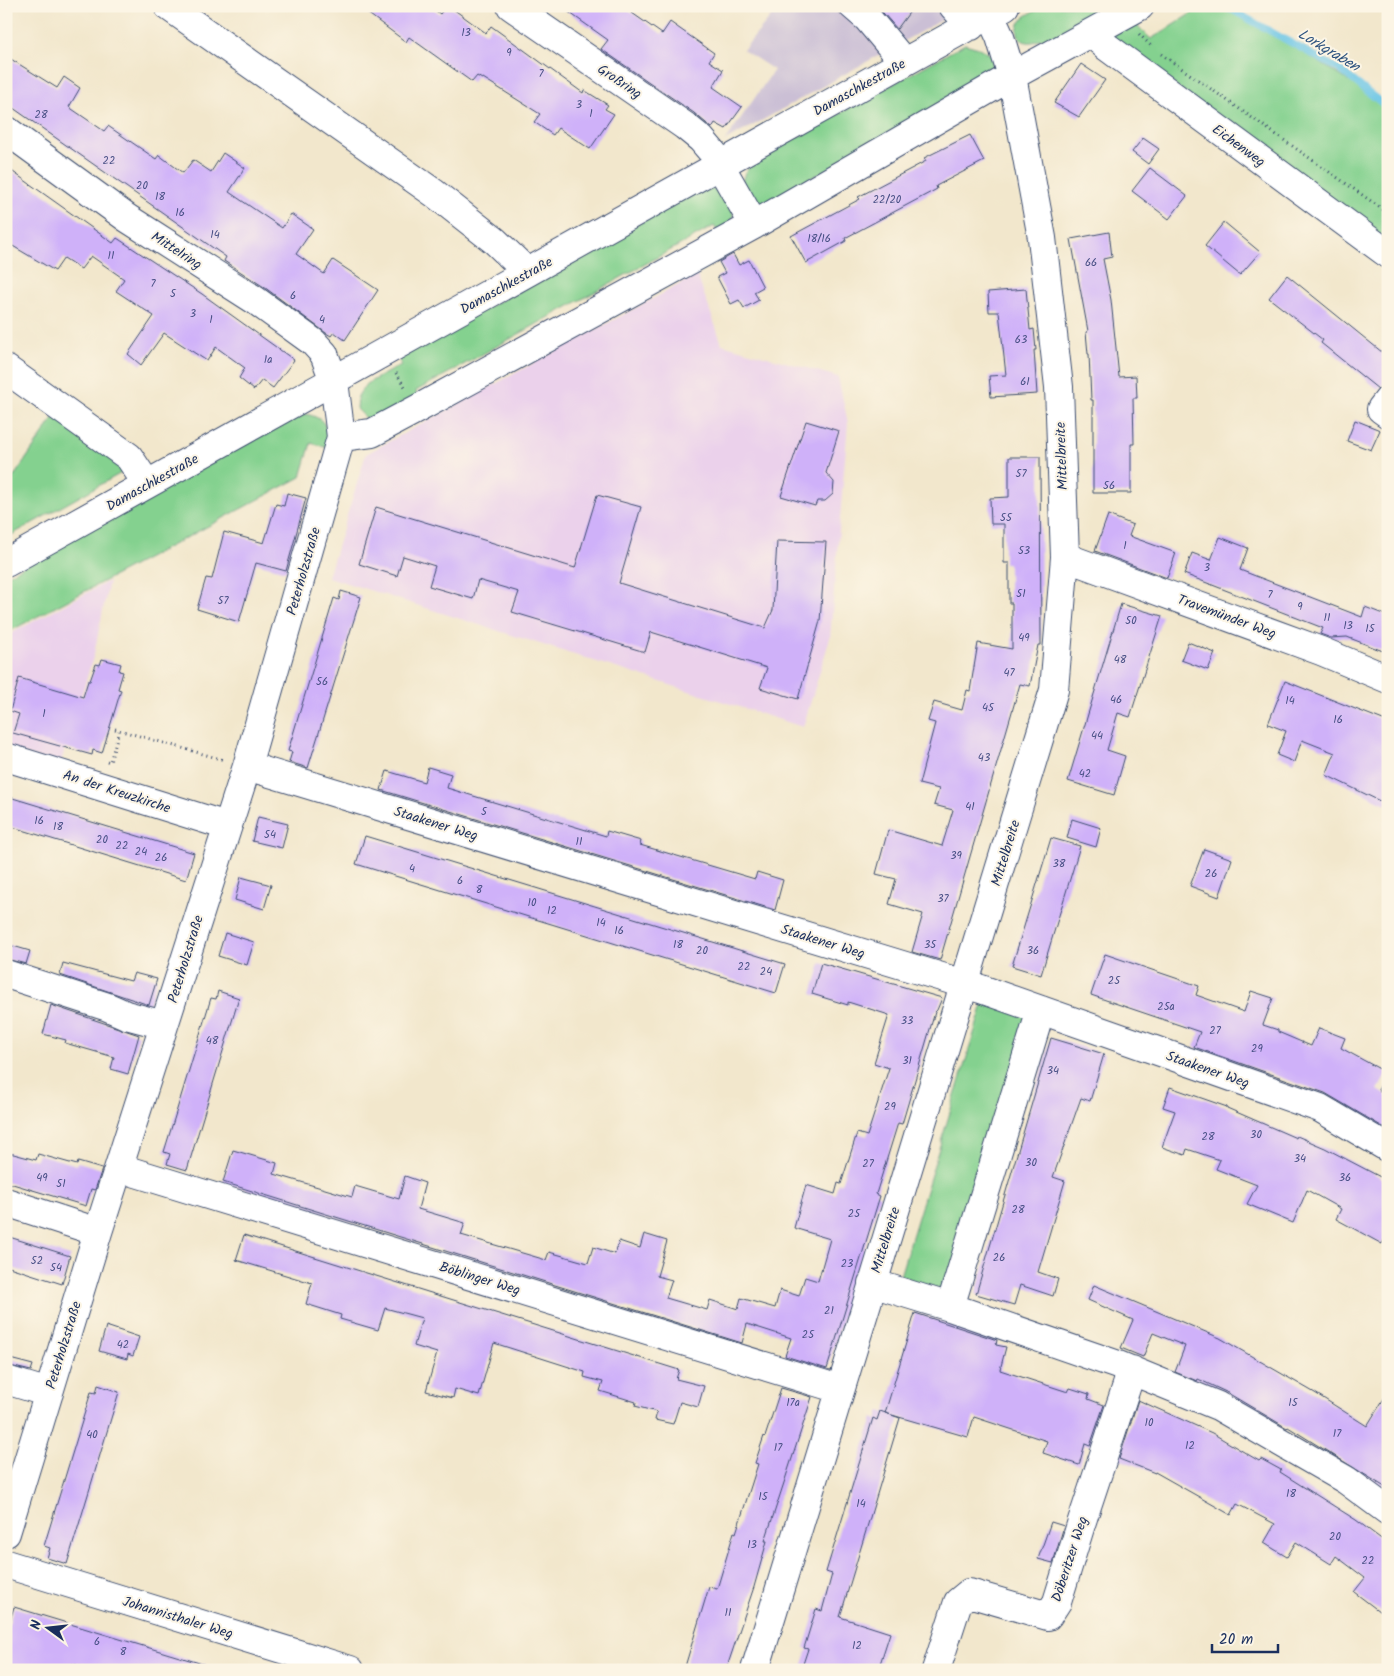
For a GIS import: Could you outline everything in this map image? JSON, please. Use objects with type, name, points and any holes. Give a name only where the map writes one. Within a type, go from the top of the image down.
[{"type":"street","points":[[168,6],[434,192],[495,241],[519,264],[524,274]]},
{"type":"street","name":"Großring","points":[[511,6],[701,138],[713,153],[754,225]]},
{"type":"street","points":[[853,6],[868,19],[904,62]]},
{"type":"street","points":[[341,437],[372,433],[754,225],[1012,76],[1092,34],[1130,11]]},
{"type":"street","name":"Damaschkestraße","points":[[6,563],[720,166],[904,62],[980,13]]},
{"type":"street","name":"Mittelbreite","points":[[755,1670],[1054,690],[1065,557],[1057,369],[1042,238],[1012,76],[1000,37],[980,13]]},
{"type":"street","name":"Eichenweg","points":[[1092,34],[1106,47],[1388,254]]},
{"type":"street","name":"Mittelring","points":[[6,130],[127,218],[255,300],[313,342],[324,354],[334,380]]},
{"type":"street","points":[[6,369],[130,457],[147,484]]},
{"type":"street","name":"Peterholzstraße","points":[[6,1533],[98,1232],[247,766],[341,437],[334,380]]},
{"type":"street","points":[[1388,400],[1381,409],[1388,414]]},
{"type":"street","name":"Travemünder Weg","points":[[1065,557],[1321,651],[1388,679]]},
{"type":"street","name":"An der Kreuzkirche","points":[[6,757],[227,826]]},
{"type":"street","name":"Staakener Weg","points":[[247,766],[965,984],[1320,1108],[1388,1148]]},
{"type":"street","points":[[6,974],[164,1026]]},
{"type":"street","points":[[950,1307],[1041,1010]]},
{"type":"street","name":"Böblinger Weg","points":[[120,1168],[840,1388]]},
{"type":"street","points":[[6,1202],[98,1232]]},
{"type":"street","points":[[872,1283],[950,1307],[1132,1370],[1218,1406],[1346,1480],[1388,1511]]},
{"type":"street","name":"Döberitzer Weg","points":[[936,1670],[958,1602],[969,1593],[1048,1616],[1057,1602],[1132,1370]]},
{"type":"street","points":[[6,1380],[49,1393]]},
{"type":"street","name":"Johannisthaler Weg","points":[[6,1564],[350,1670]]},
{"type":"path","points":[[1130,11],[1152,47],[1388,213]]},
{"type":"path","points":[[114,729],[247,766]]},
{"type":"path","points":[[103,760],[110,762],[120,730]]},
{"type":"shaded area","points":[[758,6],[944,6],[954,13],[725,141],[774,70],[743,50],[771,17]]},
{"type":"shaded area","points":[[697,275],[722,344],[838,377],[848,423],[830,638],[803,727],[328,577],[366,454]]},
{"type":"shaded area","points":[[109,581],[94,654],[60,765],[6,748],[6,636]]},
{"type":"green space","points":[[1040,6],[1121,6],[1047,46],[1041,39],[1025,42],[1018,32],[1020,22],[1040,8]]},
{"type":"green space","points":[[1203,6],[1231,6],[1388,106],[1388,241],[1107,36],[1133,21],[1151,39]]},
{"type":"green space","points":[[965,44],[979,48],[993,56],[992,71],[982,83],[754,210],[741,185],[745,172],[756,160]]},
{"type":"green space","points":[[703,187],[722,191],[733,206],[733,223],[720,235],[714,226],[416,391],[417,396],[377,419],[366,418],[357,409],[358,396],[366,384],[401,365],[398,358]]},
{"type":"green space","points":[[305,414],[318,418],[325,425],[328,435],[328,448],[311,443],[301,477],[6,633],[6,576],[295,415]]},
{"type":"green space","points":[[56,415],[125,464],[123,472],[6,538],[6,488]]},
{"type":"green space","points":[[984,1001],[1032,1017],[948,1292],[900,1276]]},
{"type":"building","points":[[358,6],[430,6],[440,14],[446,6],[449,6],[486,33],[491,26],[583,93],[584,90],[608,105],[605,109],[614,114],[590,149],[558,128],[553,135],[534,122],[540,114],[483,78],[477,76],[472,82],[409,37],[406,42]]},
{"type":"building","points":[[560,6],[622,6],[662,34],[670,22],[714,53],[709,61],[723,70],[713,87],[742,107],[726,129],[715,123],[712,128],[694,113],[601,49],[608,40]]},
{"type":"building","points":[[877,6],[914,6],[897,29]]},
{"type":"building","points":[[6,56],[57,88],[64,77],[80,88],[69,107],[104,131],[108,126],[156,159],[159,155],[183,173],[193,160],[211,172],[223,153],[245,168],[229,192],[282,228],[291,214],[313,229],[296,254],[324,274],[333,260],[378,290],[345,340],[334,332],[331,336],[326,333],[264,287],[224,261],[226,257],[6,103]]},
{"type":"building","points":[[1081,64],[1105,80],[1079,117],[1054,103]]},
{"type":"building","points":[[970,135],[984,161],[936,186],[937,189],[845,238],[846,241],[806,263],[791,236],[860,199],[858,197],[926,161],[924,158]]},
{"type":"building","points":[[1143,138],[1159,149],[1148,164],[1132,152]]},
{"type":"building","points":[[6,167],[113,243],[117,238],[202,294],[294,360],[273,388],[262,380],[254,390],[239,378],[245,368],[216,347],[207,361],[164,333],[141,365],[128,354],[154,316],[116,291],[124,279],[91,256],[81,269],[64,258],[55,271],[6,242]]},
{"type":"building","points":[[1150,168],[1187,196],[1169,219],[1132,191]]},
{"type":"building","points":[[1224,222],[1260,252],[1240,275],[1205,246]]},
{"type":"building","points":[[1109,232],[1112,257],[1103,259],[1111,300],[1119,377],[1136,376],[1137,398],[1133,398],[1134,444],[1131,444],[1131,493],[1093,493],[1093,400],[1091,400],[1086,332],[1088,331],[1071,239]]},
{"type":"building","points":[[733,254],[739,265],[749,260],[763,287],[754,292],[759,300],[744,308],[739,300],[731,304],[717,277],[725,273],[719,262]]},
{"type":"building","points":[[1287,275],[1388,357],[1388,385],[1383,385],[1378,389],[1321,343],[1323,340],[1269,298]]},
{"type":"building","points":[[1026,289],[1030,330],[1034,329],[1037,394],[991,397],[989,376],[1006,375],[999,312],[989,312],[988,292]]},
{"type":"building","points":[[1355,420],[1380,430],[1371,450],[1347,441]]},
{"type":"building","points":[[806,421],[839,431],[826,473],[834,482],[833,494],[825,501],[817,501],[815,506],[781,496]]},
{"type":"building","points":[[1009,457],[1040,457],[1041,645],[1038,645],[1030,686],[1020,684],[940,960],[912,952],[923,914],[889,904],[896,879],[876,874],[888,830],[942,846],[953,810],[934,805],[939,789],[919,784],[935,723],[928,721],[934,702],[962,710],[967,690],[970,691],[978,643],[1012,649],[1012,603],[1009,603],[1009,563],[1004,563],[1004,524],[991,524],[990,498],[1009,497]]},
{"type":"building","points":[[287,493],[306,498],[286,571],[256,563],[239,622],[197,609],[206,578],[212,579],[224,532],[264,543],[276,504],[284,506]]},
{"type":"building","points":[[597,495],[641,507],[619,583],[765,628],[773,610],[777,541],[826,542],[820,621],[798,699],[760,688],[767,668],[651,632],[645,652],[512,612],[519,592],[478,580],[473,599],[429,586],[435,566],[403,556],[397,576],[359,564],[376,507],[575,568]]},
{"type":"building","points":[[1108,515],[1133,525],[1129,536],[1176,553],[1167,578],[1095,551]]},
{"type":"building","points":[[1220,537],[1248,548],[1240,570],[1362,617],[1365,607],[1388,616],[1388,653],[1347,637],[1331,638],[1320,634],[1323,628],[1184,574],[1192,553],[1211,560]]},
{"type":"building","points":[[341,591],[361,597],[308,768],[289,762],[292,752],[288,751],[334,598],[339,600]]},
{"type":"building","points":[[1121,604],[1162,616],[1130,717],[1118,713],[1107,750],[1125,756],[1114,795],[1068,781]]},
{"type":"building","points":[[1188,642],[1215,653],[1208,670],[1181,660]]},
{"type":"building","points":[[102,659],[121,664],[119,671],[123,672],[118,689],[121,690],[102,753],[93,750],[92,755],[13,733],[19,714],[10,711],[19,678],[83,697],[96,664],[100,665]]},
{"type":"building","points":[[1285,681],[1388,722],[1388,805],[1326,775],[1335,753],[1302,740],[1294,762],[1277,755],[1286,731],[1268,724]]},
{"type":"building","points":[[428,767],[451,774],[447,788],[606,836],[607,831],[641,841],[640,845],[755,879],[757,872],[783,880],[775,910],[381,790],[387,771],[424,782]]},
{"type":"building","points":[[6,796],[194,853],[186,880],[6,825]]},
{"type":"building","points":[[258,817],[288,824],[282,848],[252,841]]},
{"type":"building","points":[[1072,819],[1101,828],[1096,847],[1067,838]]},
{"type":"building","points":[[365,836],[785,964],[776,993],[356,864]]},
{"type":"building","points":[[1051,838],[1080,846],[1041,975],[1012,966]]},
{"type":"building","points":[[1204,849],[1232,859],[1219,897],[1190,886]]},
{"type":"building","points":[[241,877],[271,885],[264,909],[235,900]]},
{"type":"building","points":[[225,933],[254,942],[247,965],[218,956]]},
{"type":"building","points":[[6,944],[30,951],[26,964],[6,959]]},
{"type":"building","points":[[1105,954],[1199,986],[1196,995],[1244,1012],[1251,991],[1273,998],[1263,1025],[1311,1046],[1319,1028],[1345,1038],[1341,1048],[1387,1073],[1378,1090],[1388,1096],[1388,1130],[1325,1093],[1194,1047],[1200,1032],[1091,995]]},
{"type":"building","points":[[63,963],[131,981],[134,973],[157,979],[149,1005],[60,975]]},
{"type":"building","points":[[821,963],[942,998],[935,1012],[902,1124],[898,1123],[876,1194],[880,1196],[827,1369],[785,1356],[791,1338],[747,1324],[742,1343],[223,1182],[233,1150],[277,1163],[274,1174],[352,1197],[355,1186],[399,1199],[405,1176],[425,1183],[418,1209],[465,1223],[461,1235],[546,1260],[549,1252],[588,1263],[593,1247],[615,1254],[619,1241],[640,1248],[644,1234],[667,1241],[657,1276],[672,1280],[666,1298],[707,1310],[710,1300],[738,1309],[741,1298],[775,1308],[780,1290],[799,1296],[805,1277],[818,1281],[830,1239],[794,1228],[806,1185],[835,1194],[838,1183],[841,1184],[857,1133],[867,1136],[889,1068],[874,1063],[889,1015],[848,1002],[848,1005],[812,994]]},
{"type":"building","points":[[218,991],[239,998],[187,1170],[167,1164],[170,1154],[164,1152],[211,998],[216,999]]},
{"type":"building","points":[[51,1005],[139,1035],[128,1074],[111,1069],[114,1057],[65,1043],[66,1040],[43,1034]]},
{"type":"building","points":[[1051,1038],[1104,1054],[1090,1101],[1081,1098],[1053,1177],[1065,1181],[1038,1272],[1058,1279],[1053,1296],[1020,1285],[1014,1305],[976,1294]]},
{"type":"building","points":[[1170,1087],[1227,1107],[1296,1138],[1297,1136],[1325,1148],[1388,1181],[1388,1233],[1382,1244],[1336,1219],[1341,1209],[1307,1190],[1293,1223],[1247,1204],[1257,1185],[1216,1169],[1220,1160],[1187,1149],[1185,1155],[1162,1147],[1175,1111],[1163,1107]]},
{"type":"building","points":[[6,1152],[36,1160],[38,1154],[77,1165],[78,1162],[102,1169],[95,1190],[91,1189],[86,1206],[6,1182]]},
{"type":"building","points":[[244,1235],[679,1370],[676,1379],[704,1386],[698,1407],[680,1402],[673,1424],[655,1420],[657,1412],[635,1406],[636,1402],[600,1391],[603,1382],[584,1377],[585,1372],[494,1343],[479,1396],[455,1389],[453,1398],[426,1391],[437,1353],[414,1346],[422,1318],[385,1308],[378,1330],[340,1319],[341,1315],[306,1304],[312,1283],[236,1260]]},
{"type":"building","points":[[6,1236],[70,1256],[62,1284],[6,1266]]},
{"type":"building","points":[[1094,1285],[1220,1338],[1315,1393],[1367,1426],[1388,1392],[1388,1489],[1288,1427],[1226,1392],[1198,1379],[1197,1381],[1175,1372],[1185,1346],[1153,1333],[1143,1357],[1121,1348],[1133,1320],[1088,1300]]},
{"type":"building","points":[[915,1313],[997,1340],[996,1345],[1006,1347],[1000,1370],[1068,1392],[1070,1388],[1089,1394],[1088,1399],[1104,1405],[1090,1446],[1085,1444],[1079,1465],[1043,1453],[1047,1441],[974,1417],[968,1437],[885,1413]]},
{"type":"building","points":[[106,1326],[139,1337],[133,1356],[128,1354],[127,1359],[99,1351]]},
{"type":"building","points":[[6,1358],[33,1365],[31,1371],[6,1365]]},
{"type":"building","points":[[98,1385],[119,1392],[67,1564],[47,1558],[50,1548],[44,1546],[91,1392],[96,1393]]},
{"type":"building","points":[[781,1388],[812,1397],[765,1541],[767,1541],[754,1587],[726,1670],[684,1670],[709,1587],[717,1589],[734,1532],[736,1533],[758,1464],[755,1463]]},
{"type":"building","points":[[1138,1400],[1212,1433],[1259,1461],[1261,1459],[1281,1470],[1280,1472],[1356,1520],[1388,1544],[1388,1618],[1354,1592],[1365,1578],[1336,1556],[1331,1564],[1296,1542],[1287,1557],[1264,1543],[1275,1524],[1237,1504],[1231,1515],[1155,1472],[1119,1459]]},
{"type":"building","points":[[880,1411],[900,1418],[840,1617],[890,1633],[878,1670],[801,1670],[808,1649],[804,1648],[816,1609],[822,1611],[832,1574],[826,1572],[873,1418],[877,1420]]},
{"type":"building","points":[[1051,1522],[1064,1526],[1053,1563],[1038,1559]]},
{"type":"building","points":[[14,1607],[206,1665],[205,1670],[93,1670],[72,1664],[70,1670],[6,1670],[6,1634]]},
{"type":"waterway","name":"Lorkgraben","points":[[1225,6],[1340,70],[1388,108]]}]
